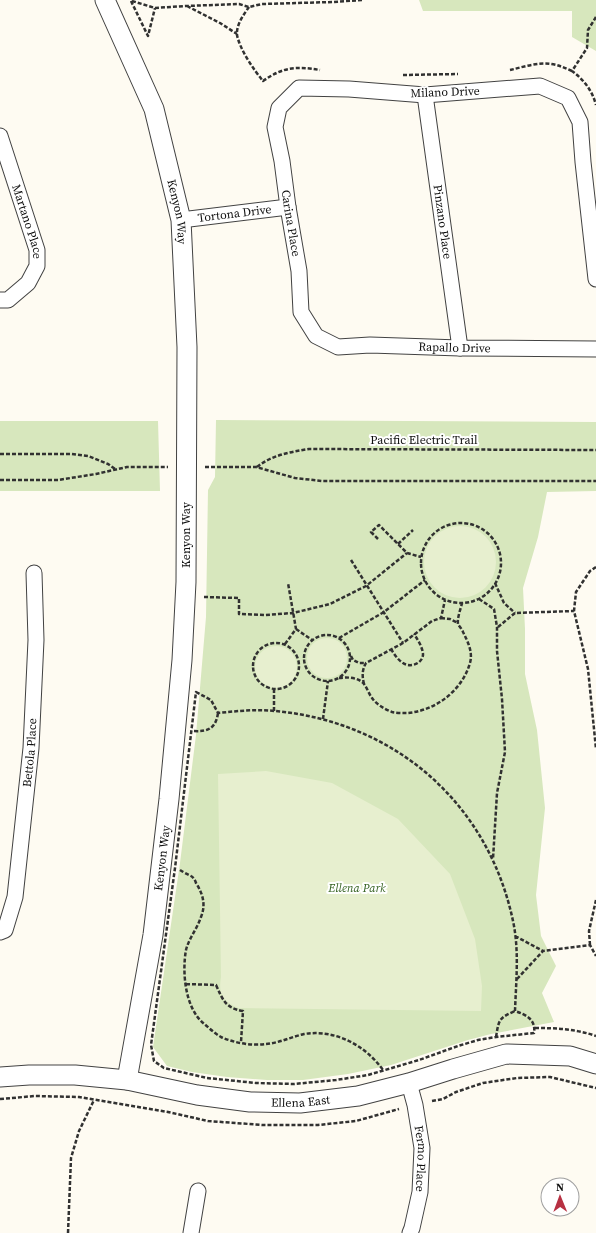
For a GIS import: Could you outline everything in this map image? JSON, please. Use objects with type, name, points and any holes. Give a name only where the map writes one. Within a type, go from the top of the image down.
[{"type":"street","name":"Kenyon Way","points":[[105,0],[154,109],[181,220],[187,347],[186,582],[182,660],[169,799],[153,935],[128,1080]]},
{"type":"street","name":"Milano Drive","points":[[279,108],[299,88],[349,89],[425,96],[540,86],[568,98],[580,122],[596,279]]},
{"type":"street","name":"Pinzano Place","points":[[425,96],[460,348]]},
{"type":"street","name":"Carina Place","points":[[279,108],[275,127],[282,161],[299,271],[301,312],[316,336]]},
{"type":"street","name":"Martano Place","points":[[0,136],[37,250],[37,266],[28,283],[8,300],[0,300]]},
{"type":"street","name":"Tortona Drive","points":[[181,220],[288,207]]},
{"type":"street","name":"Rapallo Drive","points":[[316,336],[338,347],[370,345],[460,348],[596,348]]},
{"type":"street","name":"Bettola Place","points":[[2,931],[15,898],[32,748],[36,640],[34,573]]},
{"type":"street","name":"Ellena East","points":[[0,1077],[29,1075],[75,1075],[128,1080],[196,1095],[250,1102],[300,1102],[358,1096],[409,1083],[506,1054],[570,1056],[596,1064]]},
{"type":"street","name":"Fermo Place","points":[[409,1083],[422,1148],[420,1192],[410,1233]]},
{"type":"street","points":[[191,1233],[198,1191]]},
{"type":"path","points":[[131,1],[155,8],[239,4],[249,7],[262,4],[362,0]]},
{"type":"path","points":[[131,1],[148,36],[155,8]]},
{"type":"path","points":[[186,6],[220,23],[237,34]]},
{"type":"path","points":[[249,7],[240,20],[237,34],[252,67],[263,81],[275,73],[292,68],[322,70]]},
{"type":"path","points":[[572,71],[587,48],[588,30],[596,17]]},
{"type":"path","points":[[504,71],[549,63],[559,65],[581,77],[593,94],[596,105]]},
{"type":"path","points":[[402,75],[464,74]]},
{"type":"path","name":"Pacific Electric Trail","points":[[256,467],[265,460],[288,452],[310,449],[596,450]]},
{"type":"path","points":[[0,454],[72,454],[88,456],[108,464],[115,469]]},
{"type":"path","points":[[205,466],[256,467],[295,478],[322,480],[596,481]]},
{"type":"path","points":[[0,480],[58,480],[127,467],[156,467]]},
{"type":"path","points":[[458,523],[471,524],[483,529],[493,538],[500,550],[502,564],[499,576],[493,588],[483,597],[471,602],[458,603],[445,600],[434,593],[425,580],[421,570],[421,557],[425,544],[434,534],[445,526],[458,523]]},
{"type":"path","points":[[378,539],[371,532],[379,524],[407,553],[421,557]]},
{"type":"path","points":[[398,544],[413,530]]},
{"type":"path","points":[[202,596],[239,598],[239,614],[265,616],[293,613],[330,604],[366,586],[407,553]]},
{"type":"path","points":[[351,560],[402,643]]},
{"type":"path","points":[[596,567],[590,570],[576,592],[574,611],[588,669],[596,749]]},
{"type":"path","points":[[339,638],[384,612],[425,580]]},
{"type":"path","points":[[288,583],[296,629],[312,640]]},
{"type":"path","points":[[495,583],[504,604],[515,613]]},
{"type":"path","points":[[479,598],[494,609],[497,627],[497,651],[505,752],[497,794],[493,860]]},
{"type":"path","points":[[440,618],[445,600]]},
{"type":"path","points":[[458,623],[462,603]]},
{"type":"path","points":[[497,627],[515,613],[574,611]]},
{"type":"path","points":[[364,684],[348,677],[328,681],[317,679],[306,669],[304,654],[307,646],[312,640],[319,636],[327,634],[335,636],[342,640],[347,646],[353,660],[359,663],[366,663],[402,643],[432,621],[440,618],[458,623],[469,642],[471,651],[471,662],[462,683],[454,692],[443,700],[422,711],[393,712],[376,703],[364,684],[362,675],[363,668],[366,663]]},
{"type":"path","points":[[285,644],[296,629]]},
{"type":"path","points":[[391,649],[399,661],[404,664],[410,666],[416,664],[421,660],[423,654],[419,641],[414,634]]},
{"type":"path","points":[[268,644],[285,644],[292,648],[297,654],[300,662],[300,670],[298,677],[293,683],[287,687],[274,690],[260,683],[255,677],[253,662],[256,654],[261,648],[268,644]]},
{"type":"path","points":[[339,678],[349,668],[350,653]]},
{"type":"path","points":[[323,719],[328,681]]},
{"type":"path","points":[[197,685],[175,868],[151,1045],[154,1061],[164,1068],[207,1078],[256,1083],[294,1084],[368,1075],[478,1040],[534,1033],[535,1028],[532,1021],[526,1014],[515,1011],[504,1016],[499,1022],[496,1037]]},
{"type":"path","points":[[274,690],[274,711]]},
{"type":"path","points":[[192,731],[203,731],[210,729],[214,726],[217,720],[218,713],[211,700],[196,692]]},
{"type":"path","points":[[218,713],[274,711],[299,714],[340,724],[386,744],[408,758],[431,776],[446,791],[463,811],[485,844],[493,860],[505,892],[514,926],[517,952],[515,1011]]},
{"type":"path","points":[[175,868],[192,876],[202,891],[204,905],[201,917],[191,936],[186,950],[185,968],[187,995],[191,1006],[199,1018],[210,1029],[221,1037],[253,1044],[266,1044],[305,1034],[319,1033],[331,1035],[350,1042],[364,1050],[378,1062],[383,1070]]},
{"type":"path","points":[[596,900],[588,931],[590,945],[596,956]]},
{"type":"path","points":[[515,935],[543,952]]},
{"type":"path","points":[[516,979],[543,952],[590,945]]},
{"type":"path","points":[[186,984],[216,985],[221,998],[226,1003],[236,1010],[243,1011],[241,1042]]},
{"type":"path","points":[[535,1028],[555,1028],[582,1031],[596,1036]]},
{"type":"path","points":[[68,1233],[70,1158],[94,1100]]},
{"type":"green space","points":[[419,0],[596,0],[596,51],[572,37],[572,11],[423,11]]},
{"type":"green space","name":"Ellena Park","points":[[216,420],[596,422],[596,491],[547,492],[538,537],[523,588],[525,674],[537,730],[545,808],[536,895],[541,936],[556,966],[542,993],[554,1022],[468,1040],[391,1065],[348,1074],[303,1080],[267,1080],[227,1077],[192,1072],[167,1066],[153,1047],[180,863],[196,735],[206,617],[208,490],[215,477]]},
{"type":"green space","points":[[0,421],[158,421],[160,491],[0,491]]},
{"type":"green space","points":[[460,526],[480,532],[490,542],[496,562],[490,582],[480,592],[460,598],[440,592],[430,582],[424,562],[430,542],[440,532]]},
{"type":"green space","points":[[331,638],[338,641],[344,647],[347,658],[346,666],[338,675],[331,678],[323,678],[316,675],[308,666],[307,654],[310,647],[319,639]]},
{"type":"green space","points":[[272,646],[280,646],[288,649],[294,655],[297,667],[294,679],[288,685],[280,688],[272,688],[264,685],[258,679],[255,671],[255,663],[258,655],[264,649]]},
{"type":"green space","points":[[266,771],[332,783],[398,819],[450,874],[475,939],[482,986],[481,1011],[238,1008],[225,1000],[220,988],[218,774]]}]
